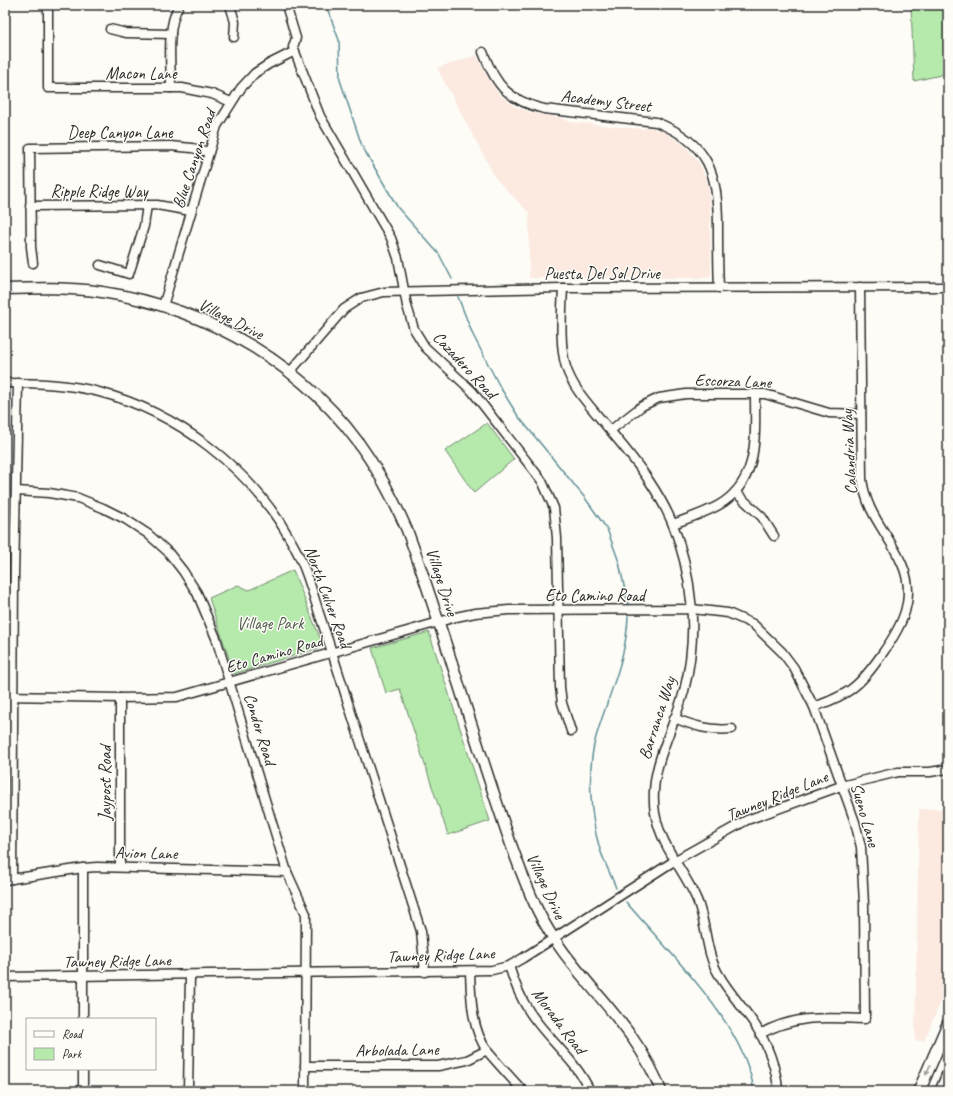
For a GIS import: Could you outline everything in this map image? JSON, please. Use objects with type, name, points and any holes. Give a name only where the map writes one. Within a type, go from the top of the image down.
[{"type":"highway","points":[[920,1091],[948,1024]]},
{"type":"highway","points":[[941,1091],[948,1074]]},
{"type":"main road","name":"Village Drive","points":[[5,289],[55,288],[101,292],[163,306],[199,318],[234,335],[270,357],[290,372],[322,401],[349,430],[369,457],[385,484],[407,530],[513,853],[537,910],[554,938],[634,1039],[646,1058],[661,1091]]},
{"type":"street","name":"Macon Lane","points":[[48,5],[48,88],[171,88],[198,90],[231,102]]},
{"type":"street","points":[[171,88],[171,34],[173,18],[179,5]]},
{"type":"street","points":[[230,5],[235,22],[234,37]]},
{"type":"street","name":"Cazadero Road","points":[[286,5],[296,38],[293,47],[327,128],[391,238],[398,258],[412,324],[425,347],[472,391],[536,472],[547,489],[554,508],[556,526],[560,687],[562,703],[571,730]]},
{"type":"street","points":[[110,29],[126,33],[171,34]]},
{"type":"street","name":"Blue Canyon Road","points":[[163,306],[217,126],[241,88],[255,73],[295,51]]},
{"type":"street","name":"Academy Street","points":[[483,52],[496,81],[516,100],[544,109],[656,122],[674,129],[698,149],[709,165],[715,181],[718,199],[719,288]]},
{"type":"street","name":"Deep Canyon Lane","points":[[30,206],[30,148],[170,146],[192,148],[209,152]]},
{"type":"street","points":[[100,265],[129,274],[144,226],[147,205]]},
{"type":"street","name":"Ripple Ridge Way","points":[[30,206],[147,205],[168,206],[191,211]]},
{"type":"street","points":[[30,206],[33,263]]},
{"type":"street","name":"Calandria Way","points":[[814,707],[833,700],[859,683],[890,643],[903,620],[906,611],[907,585],[902,564],[872,515],[864,493],[861,414],[860,287]]},
{"type":"street","name":"Puesta Del Sol Drive","points":[[290,372],[336,316],[351,303],[372,294],[404,291],[563,288],[948,287]]},
{"type":"street","name":"Barranca Way","points":[[563,288],[562,323],[566,368],[583,396],[649,482],[674,524],[686,565],[692,609],[688,667],[684,690],[658,760],[654,790],[657,824],[667,848],[698,901],[709,951],[718,973],[760,1034],[773,1065],[778,1091]]},
{"type":"street","name":"North Culver Road","points":[[5,383],[74,387],[99,392],[125,400],[185,430],[220,456],[260,495],[291,539],[305,568],[421,931],[425,972]]},
{"type":"street","points":[[8,880],[9,696],[18,383]]},
{"type":"street","name":"Escorza Lane","points":[[610,430],[642,406],[659,398],[686,394],[755,394],[777,397],[829,413],[861,414]]},
{"type":"street","points":[[674,524],[719,505],[735,492],[747,477],[753,458],[755,394]]},
{"type":"street","name":"Condor Road","points":[[16,491],[78,498],[103,508],[148,534],[168,552],[184,571],[197,593],[216,638],[287,872],[306,914],[305,1091]]},
{"type":"street","points":[[735,492],[762,517],[774,536]]},
{"type":"street","name":"Eto Camino Road","points":[[9,696],[120,698],[177,697],[438,622],[490,611],[692,609]]},
{"type":"street","name":"Sueno Lane","points":[[692,609],[728,613],[753,624],[782,652],[794,668],[814,707],[854,822],[861,847],[864,904],[865,1018],[801,1019],[776,1026],[760,1034]]},
{"type":"street","name":"Jaypost Road","points":[[120,698],[120,867]]},
{"type":"street","points":[[674,718],[697,727],[711,730],[732,729]]},
{"type":"street","name":"Tawney Ridge Lane","points":[[5,977],[492,970],[509,966],[674,861],[747,820],[841,786],[898,772],[930,772],[948,769]]},
{"type":"street","name":"Avion Lane","points":[[8,880],[83,868],[120,867],[287,872]]},
{"type":"street","points":[[83,868],[83,1018]]},
{"type":"street","name":"Morada Road","points":[[509,966],[520,996],[530,1012],[564,1053],[590,1091]]},
{"type":"street","points":[[470,971],[473,1016],[487,1050],[523,1091]]},
{"type":"street","points":[[188,1091],[190,975]]},
{"type":"street","name":"Arbolada Lane","points":[[305,1066],[438,1066],[467,1060],[487,1050]]},
{"type":"street","points":[[82,1091],[83,1070]]},
{"type":"shaded area","points":[[477,55],[481,65],[498,93],[514,106],[532,113],[562,118],[570,122],[643,129],[649,127],[665,132],[685,146],[700,164],[708,184],[710,203],[711,276],[708,278],[529,278],[529,213],[496,179],[437,68]]},
{"type":"shaded area","points":[[919,809],[948,809],[948,985],[924,1041],[915,1041]]},
{"type":"green space","points":[[911,5],[948,5],[948,69],[941,75],[914,81]]},
{"type":"green space","points":[[487,423],[514,459],[474,493],[445,451]]},
{"type":"green space","name":"Village Park","points":[[293,570],[322,643],[319,648],[234,674],[209,598],[238,585],[249,590]]},
{"type":"green space","points":[[429,632],[490,821],[448,835],[400,689],[386,693],[372,648]]},
{"type":"waterway","points":[[326,5],[339,40],[340,80],[362,146],[398,208],[439,254],[452,279]]},
{"type":"waterway","points":[[458,297],[473,335],[500,387],[518,416],[585,498],[607,529],[619,562],[628,605]]},
{"type":"waterway","points":[[616,888],[599,846],[593,820],[591,763],[596,737],[621,662],[627,632],[628,616]]},
{"type":"waterway","points":[[626,902],[683,966],[721,1015],[736,1040],[748,1066],[754,1091]]}]
